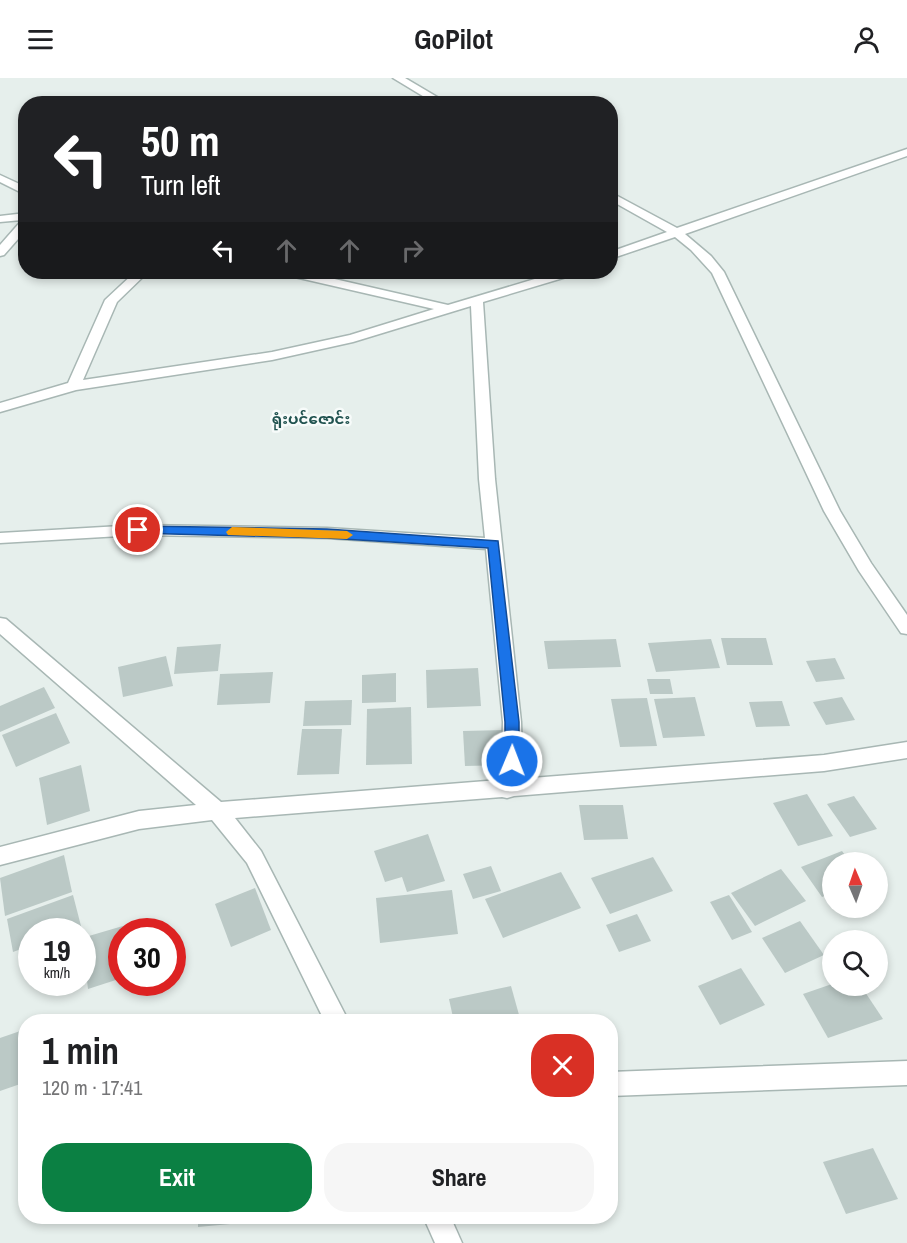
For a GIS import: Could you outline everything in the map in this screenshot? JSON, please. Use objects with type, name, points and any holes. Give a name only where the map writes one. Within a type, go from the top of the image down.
[{"type":"street","points":[[398,78],[430,96]]},
{"type":"street","points":[[618,253],[907,152]]},
{"type":"street","points":[[0,178],[18,188]]},
{"type":"street","points":[[618,199],[678,232],[707,257],[718,272],[832,511],[865,567],[907,628]]},
{"type":"street","points":[[0,219],[18,217]]},
{"type":"street","points":[[0,252],[18,231]]},
{"type":"street","points":[[74,386],[111,300],[134,279]]},
{"type":"street","points":[[320,279],[449,309]]},
{"type":"street","points":[[0,408],[74,386],[272,356],[352,338],[547,279]]},
{"type":"street","points":[[477,301],[487,479],[512,722],[512,761],[507,790]]},
{"type":"street","points":[[0,538],[138,530],[327,533],[494,544]]},
{"type":"street","points":[[0,624],[217,811],[254,857],[334,1014]]},
{"type":"street","points":[[0,856],[140,820],[217,811],[507,790],[824,763],[907,750]]},
{"type":"street","points":[[618,1084],[907,1073]]},
{"type":"street","points":[[440,1224],[449,1243]]},
{"type":"building","points":[[721,638],[766,638],[773,665],[727,665]]},
{"type":"building","points":[[616,639],[621,667],[548,669],[544,641]]},
{"type":"building","points":[[711,639],[720,668],[656,672],[648,643]]},
{"type":"building","points":[[221,644],[218,671],[174,674],[177,647]]},
{"type":"building","points":[[166,656],[173,686],[123,697],[118,667]]},
{"type":"building","points":[[835,658],[845,679],[816,682],[806,661]]},
{"type":"building","points":[[478,668],[481,706],[427,708],[426,670]]},
{"type":"building","points":[[273,672],[270,703],[217,705],[220,674]]},
{"type":"building","points":[[396,673],[396,702],[362,703],[362,675]]},
{"type":"building","points":[[647,679],[670,679],[673,694],[650,694]]},
{"type":"building","points":[[44,687],[55,708],[0,732],[0,706]]},
{"type":"building","points":[[695,697],[705,736],[663,738],[654,699]]},
{"type":"building","points":[[842,697],[855,720],[826,725],[813,702]]},
{"type":"building","points":[[647,698],[657,746],[620,747],[611,699]]},
{"type":"building","points":[[352,700],[351,725],[303,726],[305,701]]},
{"type":"building","points":[[782,701],[790,726],[756,727],[749,702]]},
{"type":"building","points":[[411,707],[412,764],[366,765],[367,709]]},
{"type":"building","points":[[56,713],[70,743],[16,767],[2,735]]},
{"type":"building","points":[[302,729],[342,729],[339,774],[297,775]]},
{"type":"building","points":[[505,730],[508,765],[465,766],[463,731]]},
{"type":"building","points":[[81,765],[90,811],[47,825],[39,778]]},
{"type":"building","points":[[807,794],[833,836],[798,846],[773,803]]},
{"type":"building","points":[[854,796],[877,829],[850,837],[827,804]]},
{"type":"building","points":[[579,805],[623,805],[628,839],[584,840]]},
{"type":"building","points":[[428,834],[445,881],[407,892],[402,877],[385,882],[374,851]]},
{"type":"building","points":[[64,855],[72,892],[5,916],[0,878]]},
{"type":"building","points":[[653,857],[673,891],[610,914],[591,878]]},
{"type":"building","points":[[822,859],[822,897],[801,867]]},
{"type":"building","points":[[491,866],[501,891],[473,899],[463,874]]},
{"type":"building","points":[[781,869],[806,901],[755,926],[731,893]]},
{"type":"building","points":[[561,872],[581,908],[503,938],[485,899]]},
{"type":"building","points":[[255,888],[271,930],[231,947],[215,904]]},
{"type":"building","points":[[452,890],[458,934],[380,943],[376,898]]},
{"type":"building","points":[[73,895],[79,918],[18,918],[18,950],[13,952],[7,919]]},
{"type":"building","points":[[729,895],[752,932],[732,940],[710,902]]},
{"type":"building","points":[[637,914],[651,941],[619,952],[606,925]]},
{"type":"building","points":[[800,921],[822,952],[822,956],[785,973],[762,938]]},
{"type":"building","points":[[108,930],[108,983],[96,986],[96,934]]},
{"type":"building","points":[[741,968],[765,1005],[720,1025],[698,986]]},
{"type":"building","points":[[511,986],[519,1014],[452,1014],[449,999]]},
{"type":"building","points":[[822,987],[822,996],[868,996],[883,1019],[828,1038],[803,994]]},
{"type":"building","points":[[18,1032],[18,1085],[0,1091],[0,1038]]},
{"type":"building","points":[[873,1148],[898,1199],[846,1214],[823,1162]]},
{"type":"building","points":[[198,1224],[230,1224],[198,1227]]},
{"type":"slow traffic","points":[[232,532],[347,535]]},
{"type":"district","name":"ရုံးပင်ဇောင်း","points":[[311,418]]},
{"type":"route","points":[[138,530],[327,533],[494,544],[512,722],[512,761]]}]
